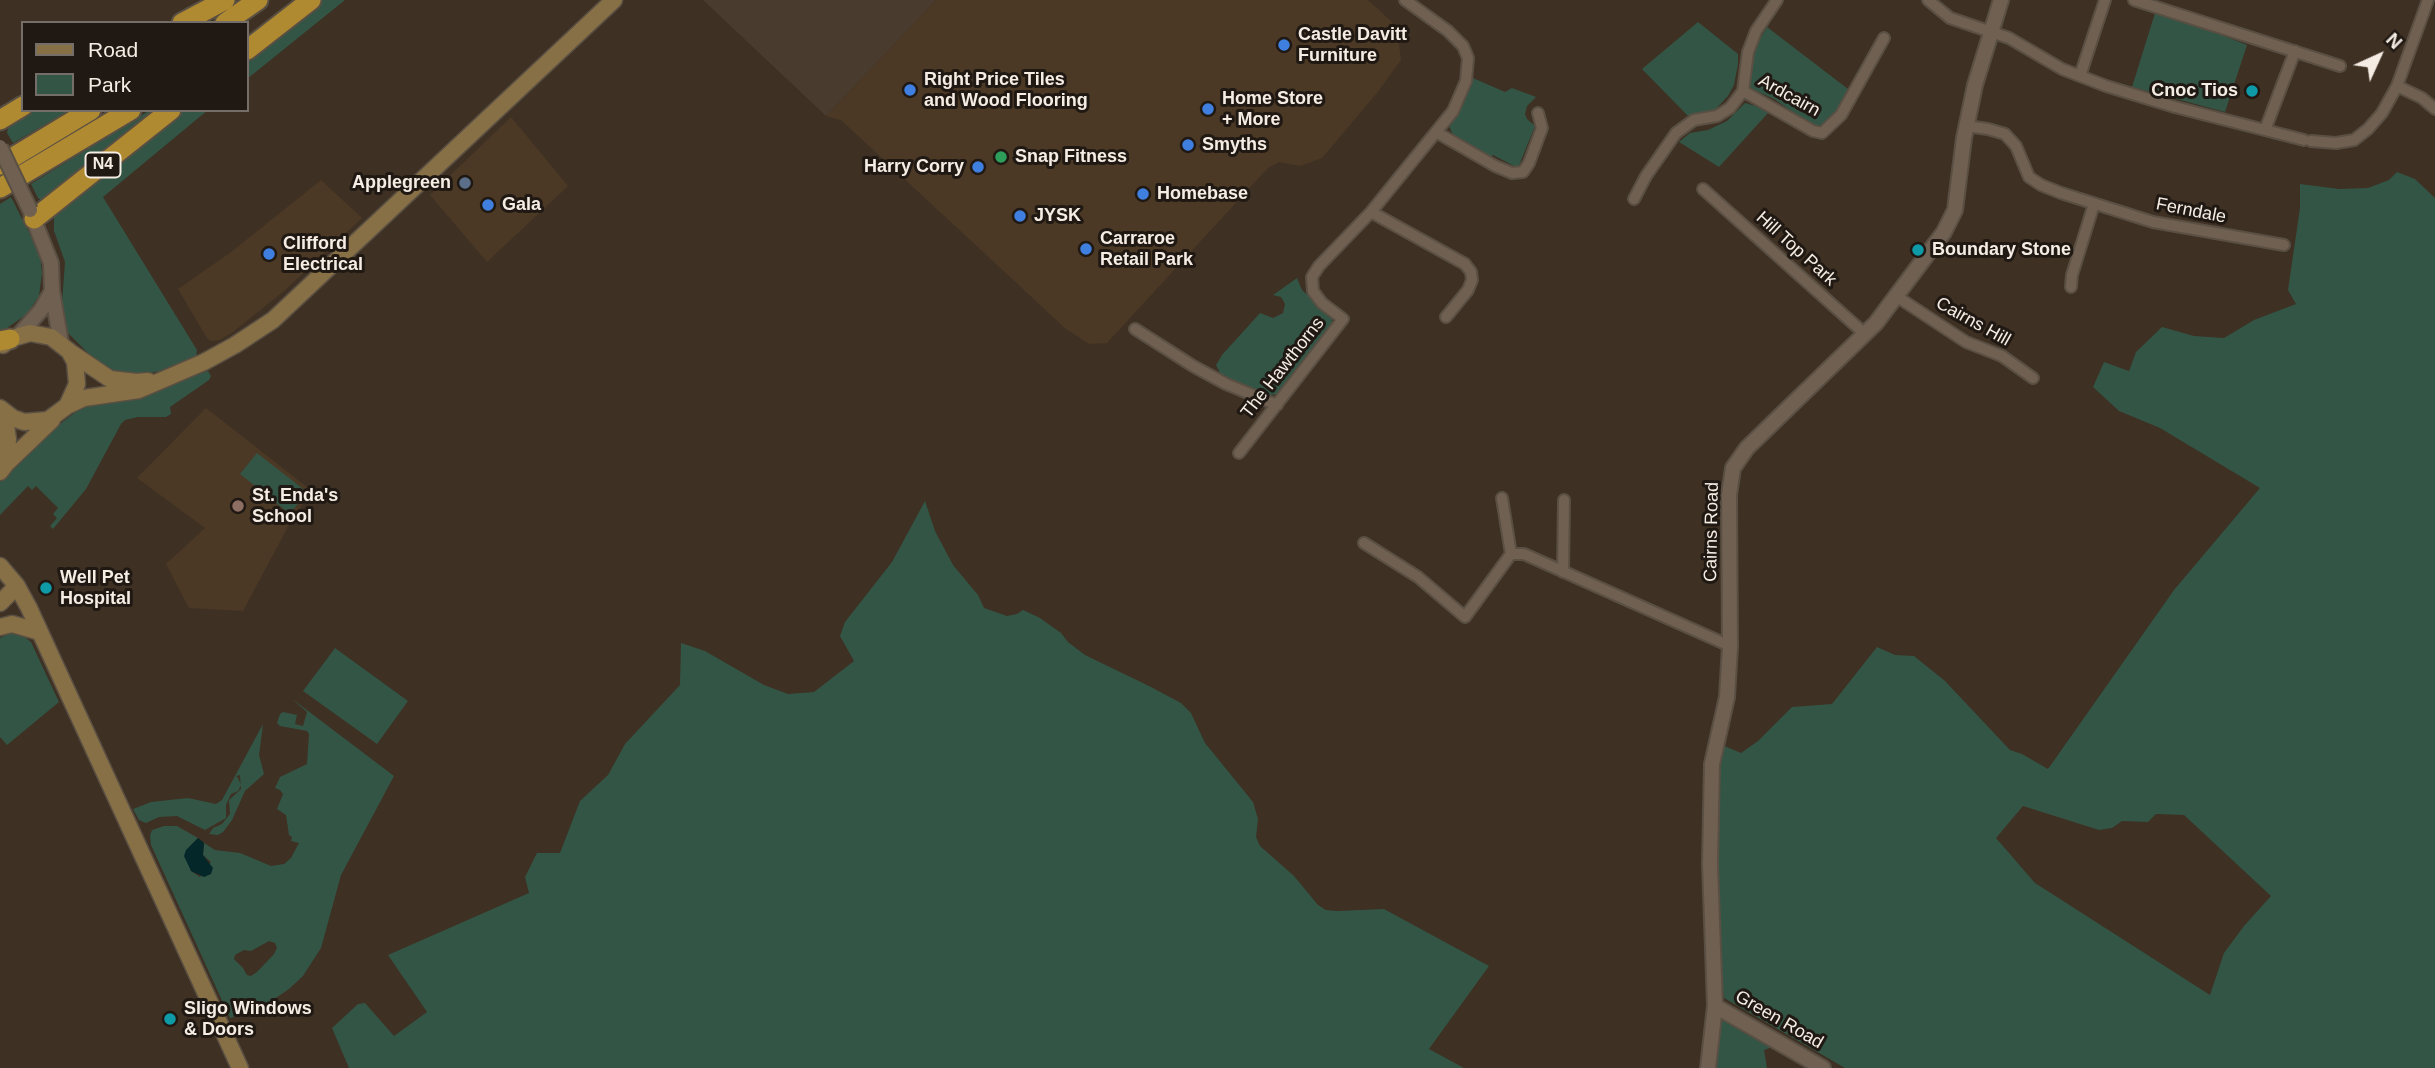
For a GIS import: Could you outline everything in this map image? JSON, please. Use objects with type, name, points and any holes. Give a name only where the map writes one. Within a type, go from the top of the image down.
[{"type":"highway","points":[[186,21],[225,0]]},
{"type":"highway","points":[[228,21],[258,0]]},
{"type":"highway","points":[[248,32],[293,0]]},
{"type":"highway","points":[[248,49],[311,0]]},
{"type":"highway","points":[[0,120],[13,108]]},
{"type":"highway","points":[[0,165],[88,112]]},
{"type":"highway","name":"N4","points":[[0,188],[128,112]]},
{"type":"highway","name":"N4","points":[[32,215],[168,112]]},
{"type":"main road","points":[[2,410],[24,422],[36,423],[84,398],[139,390],[204,362],[235,345],[272,320],[614,0]]},
{"type":"main road","points":[[7,341],[40,333],[110,379],[137,382],[161,379]]},
{"type":"main road","points":[[3,468],[63,410],[77,384],[77,373],[65,347]]},
{"type":"main road","points":[[2,410],[8,439],[3,468]]},
{"type":"main road","points":[[0,566],[17,586],[40,632],[240,1068]]},
{"type":"main road","points":[[0,603],[17,586]]},
{"type":"main road","points":[[0,627],[12,624],[40,632]]},
{"type":"street","name":"The Hawthorns","points":[[1239,453],[1343,319],[1322,303],[1313,291],[1312,277],[1371,212],[1453,111],[1466,81],[1469,69],[1463,46],[1448,31],[1405,0]]},
{"type":"street","points":[[1743,91],[1748,52],[1756,31],[1777,0]]},
{"type":"street","points":[[1928,0],[1950,19],[2009,38],[2062,69],[2106,86],[2307,141],[2336,143],[2354,140],[2382,113],[2397,86],[2428,0]]},
{"type":"street","name":"Cairns Road","points":[[1708,1068],[1714,1006],[1710,864],[1712,764],[1727,698],[1730,646],[1729,495],[1733,468],[1747,448],[1865,334],[1944,232],[1955,210],[1966,127],[1975,85],[2001,0]]},
{"type":"street","points":[[2080,76],[2105,0]]},
{"type":"street","points":[[2134,0],[2340,66]]},
{"type":"street","name":"Ardcairn","points":[[1634,199],[1646,176],[1676,133],[1694,120],[1717,116],[1730,108],[1743,91],[1813,131],[1822,133],[1841,115],[1884,38]]},
{"type":"street","points":[[2265,130],[2295,51]]},
{"type":"street","points":[[2397,86],[2435,108]]},
{"type":"street","points":[[1436,132],[1495,166],[1512,173],[1523,172],[1542,128],[1538,113]]},
{"type":"street","name":"Ferndale","points":[[1966,127],[2005,134],[2016,146],[2029,177],[2061,193],[2170,225],[2284,245]]},
{"type":"street","points":[[0,147],[51,263],[52,291],[65,347]]},
{"type":"street","name":"Hill Top Park","points":[[1703,189],[1865,334]]},
{"type":"street","points":[[2071,287],[2072,275],[2094,204]]},
{"type":"street","points":[[1371,212],[1465,264],[1471,272],[1472,280],[1468,290],[1447,317]]},
{"type":"street","points":[[7,341],[41,310],[52,291]]},
{"type":"street","name":"Cairns Hill","points":[[1896,296],[1966,342],[2001,356],[2033,378]]},
{"type":"street","points":[[1135,329],[1215,378],[1277,405]]},
{"type":"street","points":[[1364,543],[1418,577],[1465,617],[1511,554],[1502,498]]},
{"type":"street","points":[[1563,572],[1564,500]]},
{"type":"street","points":[[1511,554],[1524,554],[1680,626],[1730,646]]},
{"type":"street","name":"Green Road","points":[[1714,1006],[1824,1068]]},
{"type":"shaded area","points":[[703,0],[936,0],[826,116]]},
{"type":"shaded area","name":"Carraroe Retail Park","points":[[936,0],[1368,0],[1391,21],[1398,37],[1401,60],[1322,158],[1300,166],[1279,162],[1268,168],[1107,343],[1089,344],[1066,329],[841,120],[826,116]]},
{"type":"shaded area","points":[[511,117],[568,186],[487,262],[430,195]]},
{"type":"shaded area","points":[[321,180],[362,218],[284,291],[233,332],[220,340],[211,341],[178,289],[231,252]]},
{"type":"shaded area","name":"St. Enda's School","points":[[206,408],[312,491],[291,521],[243,611],[189,608],[166,564],[205,528],[137,478]]},
{"type":"green space","points":[[320,0],[345,0],[248,78],[248,57]]},
{"type":"green space","points":[[2155,13],[2247,45],[2225,112],[2132,87]]},
{"type":"green space","points":[[1698,22],[1738,54],[1738,64],[1734,85],[1728,96],[1713,112],[1689,117],[1642,69]]},
{"type":"green space","points":[[1767,27],[1848,89],[1835,114],[1823,127],[1810,124],[1774,99],[1750,88],[1748,81],[1751,54]]},
{"type":"green space","points":[[1473,78],[1505,92],[1512,88],[1536,97],[1527,106],[1527,119],[1535,126],[1518,168],[1455,139],[1449,126]]},
{"type":"green space","points":[[1745,103],[1768,113],[1719,167],[1679,142],[1690,133],[1708,130],[1727,121]]},
{"type":"green space","points":[[25,112],[67,112],[13,143],[7,133],[9,125]]},
{"type":"green space","points":[[147,112],[160,112],[43,202],[31,184]]},
{"type":"green space","points":[[180,112],[206,112],[103,197],[197,350],[196,357],[160,371],[131,376],[113,372],[94,359],[68,333],[61,316],[65,262],[54,231],[54,215]]},
{"type":"green space","points":[[2397,172],[2415,179],[2435,198],[2435,1068],[1845,1068],[1724,998],[1720,971],[1715,833],[1716,764],[1722,745],[1741,753],[1758,741],[1792,707],[1832,704],[1877,647],[1895,655],[1914,656],[1945,681],[2010,750],[2048,769],[2174,590],[2260,488],[2160,428],[2119,411],[2093,387],[2104,362],[2129,371],[2136,352],[2162,327],[2194,336],[2224,338],[2254,320],[2296,304],[2288,290],[2300,208],[2300,184],[2339,189],[2368,188],[2389,180]],"holes":[[[2023,806],[2099,830],[2112,828],[2122,821],[2148,822],[2156,814],[2184,815],[2271,896],[2224,953],[2210,995],[2035,883],[1996,838]]]},
{"type":"green space","points":[[11,197],[40,254],[42,273],[39,296],[27,314],[0,333],[0,204]]},
{"type":"green space","points":[[1297,278],[1302,290],[1332,317],[1332,327],[1279,394],[1270,395],[1222,377],[1216,365],[1222,355],[1260,313],[1273,318],[1283,313],[1285,304],[1281,297],[1273,295]]},
{"type":"green space","points":[[208,371],[211,376],[209,380],[170,407],[171,414],[166,417],[138,417],[125,420],[121,424],[86,489],[53,529],[50,526],[57,518],[53,514],[58,508],[36,486],[32,490],[28,486],[0,515],[0,482],[19,455],[85,405],[143,394]]},
{"type":"green space","points":[[257,453],[307,492],[290,514],[240,474]]},
{"type":"green space","points":[[925,501],[935,531],[953,565],[978,595],[984,608],[1007,616],[1023,610],[1040,618],[1085,655],[1181,703],[1191,713],[1205,743],[1253,802],[1258,819],[1256,837],[1260,846],[1294,876],[1318,905],[1326,910],[1337,911],[1384,909],[1489,966],[1429,1049],[1464,1068],[349,1068],[332,1028],[358,1004],[365,1003],[394,1036],[427,1012],[388,955],[529,893],[525,877],[537,853],[560,853],[580,801],[608,775],[625,744],[680,685],[681,643],[705,651],[764,685],[788,694],[814,692],[854,661],[840,636],[845,622],[892,562]]},
{"type":"green space","points":[[10,633],[22,635],[31,642],[59,702],[7,745],[0,737],[0,638]]},
{"type":"green space","points":[[335,648],[408,701],[377,744],[303,691]]},
{"type":"green space","points":[[291,698],[394,776],[341,875],[321,948],[303,976],[261,1008],[230,1018],[151,845],[150,836],[152,830],[177,826],[198,838],[190,846],[191,871],[200,877],[211,862],[203,855],[204,843],[215,850],[240,853],[271,866],[284,864],[291,858],[299,843],[291,841],[286,815],[277,809],[283,794],[275,788],[280,777],[307,764],[309,734],[307,731],[280,726],[277,723],[283,712],[297,715],[295,724],[303,726],[307,712]],"holes":[[[269,941],[275,943],[277,948],[274,954],[251,976],[247,975],[234,959],[235,955],[244,950],[251,951]]]},
{"type":"green space","points":[[263,724],[259,755],[264,774],[245,791],[232,820],[223,832],[218,835],[209,834],[213,828],[222,824],[230,814],[229,800],[241,789],[241,786],[231,794],[226,805],[226,818],[205,830],[177,816],[159,817],[146,823],[139,820],[133,809],[151,802],[188,798],[216,804],[222,800]]},
{"type":"green space","points":[[1715,1006],[1775,1046],[1764,1050],[1767,1068],[1715,1068]]},
{"type":"water","points":[[198,838],[204,843],[203,855],[213,868],[211,874],[204,877],[191,871],[184,856],[186,850]]},
{"type":"place","name":"Castle Davitt Furniture","points":[[1284,45]]},
{"type":"place","name":"Right Price Tiles and Wood Flooring","points":[[910,90]]},
{"type":"place","name":"Cnoc Tios","points":[[2252,91]]},
{"type":"place","name":"Home Store + More","points":[[1208,109]]},
{"type":"place","name":"Smyths","points":[[1188,145]]},
{"type":"place","name":"Snap Fitness","points":[[1001,157]]},
{"type":"place","name":"Harry Corry","points":[[978,167]]},
{"type":"place","name":"Applegreen","points":[[465,183]]},
{"type":"place","name":"Homebase","points":[[1143,194]]},
{"type":"place","name":"Gala","points":[[488,205]]},
{"type":"place","name":"JYSK","points":[[1020,216]]},
{"type":"place","name":"Carraroe Retail Park","points":[[1086,249]]},
{"type":"place","name":"Boundary Stone","points":[[1918,250]]},
{"type":"place","name":"Clifford Electrical","points":[[269,254]]},
{"type":"place","name":"St. Enda's School","points":[[238,506]]},
{"type":"place","name":"Well Pet Hospital","points":[[46,588]]},
{"type":"place","name":"Sligo Windows & Doors","points":[[170,1019]]}]
